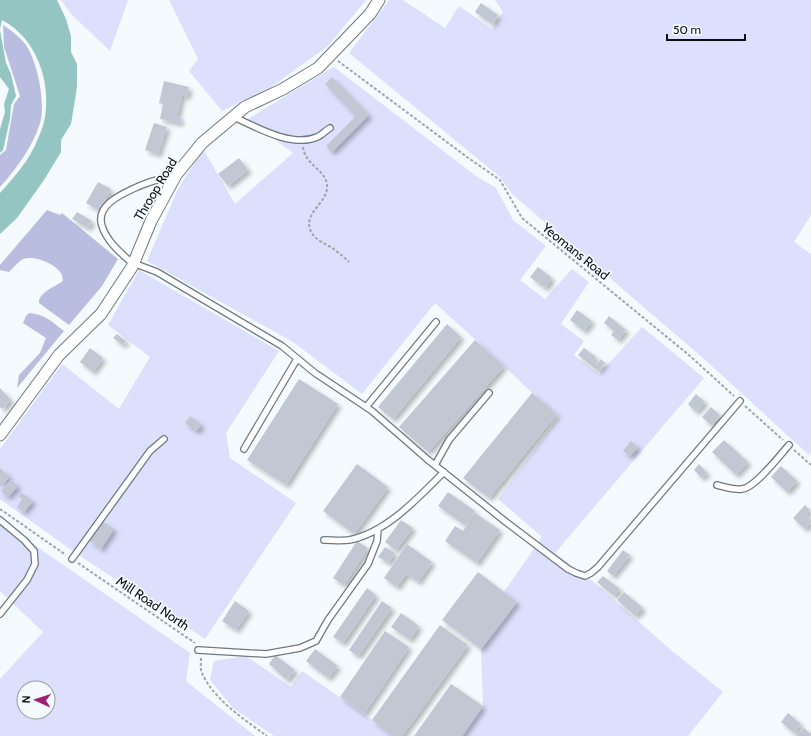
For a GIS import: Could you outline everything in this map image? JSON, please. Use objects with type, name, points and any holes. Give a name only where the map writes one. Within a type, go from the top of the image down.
[{"type":"street","name":"Throop Road","points":[[0,436],[59,355],[101,314],[133,263],[150,220],[176,175],[202,144],[245,107],[283,89],[318,68],[370,14],[379,0]]},
{"type":"lane","points":[[233,117],[260,130],[292,140],[304,140],[317,137],[330,128]]},
{"type":"lane","points":[[173,181],[155,181],[128,191],[111,201],[104,211],[101,221],[108,238],[116,248],[133,263],[157,272],[282,346],[315,373],[366,407],[506,522],[576,573],[585,576],[591,574],[598,567],[740,401]]},
{"type":"lane","points":[[366,407],[436,322]]},
{"type":"lane","points":[[244,449],[297,359]]},
{"type":"lane","points":[[435,465],[449,440],[489,393]]},
{"type":"lane","points":[[72,559],[150,451],[164,439]]},
{"type":"lane","points":[[717,485],[743,489],[761,476],[789,445]]},
{"type":"lane","points":[[324,540],[349,540],[378,529],[408,508],[444,472]]},
{"type":"lane","points":[[0,520],[24,540],[34,551],[35,564],[27,580],[0,614]]},
{"type":"lane","points":[[198,650],[266,654],[300,648],[316,641],[328,620],[368,564],[377,541],[378,529]]},
{"type":"path","name":"Yeomans Road","points":[[330,56],[500,180],[522,218],[690,356],[811,465]]},
{"type":"path","points":[[304,140],[304,155],[323,176],[328,186],[327,194],[310,218],[310,230],[314,236],[337,251],[349,262]]},
{"type":"path","name":"Mill Road North","points":[[0,509],[194,642],[198,650]]},
{"type":"path","points":[[198,650],[201,655],[202,672],[208,683],[227,706],[267,736]]},
{"type":"shaded area","points":[[0,0],[57,0],[66,19],[71,36],[71,52],[77,64],[77,87],[71,124],[61,140],[61,152],[44,180],[17,218],[0,234],[0,193],[21,168],[34,148],[44,123],[46,89],[38,61],[24,38],[14,28],[2,20],[0,29]]},
{"type":"shaded area","points":[[61,0],[128,0],[110,51],[71,14]]},
{"type":"shaded area","points":[[169,0],[366,0],[328,46],[271,87],[222,111],[189,71],[198,59]]},
{"type":"shaded area","points":[[389,0],[403,0],[445,28],[459,6],[492,29],[503,12],[495,0],[811,0],[811,215],[794,242],[811,254],[811,452],[809,455],[703,358],[512,194],[500,177],[349,53]]},
{"type":"shaded area","points":[[3,25],[21,39],[30,52],[37,70],[41,91],[42,111],[35,137],[18,165],[0,187],[0,155],[6,150],[14,104],[20,96],[4,47]]},
{"type":"shaded area","points":[[0,30],[6,63],[11,74],[16,96],[11,105],[10,119],[3,150],[0,153],[0,129],[5,112],[4,104],[9,89],[0,77]]},
{"type":"shaded area","points":[[334,67],[476,176],[496,188],[513,220],[546,246],[520,280],[545,299],[572,269],[589,282],[561,324],[584,341],[574,355],[599,374],[642,327],[704,378],[555,553],[595,583],[671,650],[723,692],[688,736],[462,736],[483,706],[481,649],[517,602],[504,592],[542,537],[498,499],[559,417],[435,303],[362,394],[293,342],[147,261],[178,189],[203,149],[235,204],[293,153],[248,119]]},
{"type":"shaded area","points":[[47,210],[60,215],[62,213],[118,259],[102,286],[69,325],[39,303],[39,299],[44,293],[63,281],[62,275],[55,267],[39,259],[28,258],[21,260],[9,272],[0,270],[0,265]]},
{"type":"shaded area","points":[[139,270],[279,351],[226,433],[230,458],[296,503],[205,639],[70,549],[0,499],[0,449],[62,364],[119,409],[150,357],[108,325]]},
{"type":"shaded area","points":[[29,313],[44,317],[64,331],[17,388],[19,375],[40,353],[46,338],[23,323]]},
{"type":"shaded area","points":[[0,521],[190,653],[186,681],[255,736],[0,736],[0,679],[43,632],[0,591]]},
{"type":"shaded area","points":[[246,656],[291,687],[302,671],[394,736],[274,736],[233,708],[210,680],[214,661]]},
{"type":"building","points":[[481,3],[498,15],[492,24],[475,12]]},
{"type":"building","points":[[332,77],[369,115],[332,152],[326,146],[356,116],[325,84]]},
{"type":"building","points":[[164,81],[189,87],[187,97],[182,95],[177,117],[181,118],[180,123],[160,119],[163,104],[159,103]]},
{"type":"building","points":[[154,123],[167,127],[158,154],[145,150]]},
{"type":"building","points":[[239,158],[248,170],[228,186],[218,174]]},
{"type":"building","points":[[98,182],[111,189],[99,210],[86,203]]},
{"type":"building","points":[[77,212],[92,221],[88,228],[72,219]]},
{"type":"building","points":[[538,267],[552,278],[545,288],[530,277]]},
{"type":"building","points":[[577,310],[592,321],[584,331],[570,320]]},
{"type":"building","points":[[609,316],[626,330],[618,340],[611,335],[614,331],[604,323]]},
{"type":"building","points":[[447,324],[461,337],[393,419],[378,407]]},
{"type":"building","points":[[117,334],[126,341],[123,345],[113,338]]},
{"type":"building","points":[[475,340],[504,366],[428,452],[399,427]]},
{"type":"building","points":[[90,348],[103,358],[93,372],[80,362]]},
{"type":"building","points":[[584,348],[596,357],[593,361],[597,364],[601,359],[605,363],[598,371],[578,355]]},
{"type":"building","points":[[299,379],[338,404],[286,485],[247,460]]},
{"type":"building","points":[[0,388],[11,400],[2,409],[0,407]]},
{"type":"building","points":[[532,393],[557,414],[489,498],[463,478]]},
{"type":"building","points":[[696,394],[705,402],[696,412],[688,404]]},
{"type":"building","points":[[711,407],[720,415],[711,425],[702,417]]},
{"type":"building","points":[[190,416],[202,425],[196,431],[185,423]]},
{"type":"building","points":[[724,440],[748,462],[736,475],[712,452]]},
{"type":"building","points":[[631,441],[638,447],[630,456],[623,451]]},
{"type":"building","points":[[357,464],[388,487],[354,534],[323,511]]},
{"type":"building","points":[[699,464],[707,473],[702,478],[694,470]]},
{"type":"building","points":[[781,466],[797,481],[787,492],[771,477]]},
{"type":"building","points":[[0,468],[10,477],[0,487]]},
{"type":"building","points":[[11,480],[18,486],[8,497],[1,491]]},
{"type":"building","points":[[448,492],[475,511],[465,525],[438,506]]},
{"type":"building","points":[[22,493],[33,501],[24,512],[17,507],[22,499],[18,496]]},
{"type":"building","points":[[805,505],[810,510],[805,515],[811,520],[811,522],[805,529],[793,518]]},
{"type":"building","points":[[475,513],[500,530],[477,563],[445,541],[455,526],[463,531]]},
{"type":"building","points":[[401,520],[413,528],[396,550],[385,542]]},
{"type":"building","points":[[102,521],[114,529],[101,549],[89,540]]},
{"type":"building","points":[[357,541],[368,548],[344,585],[333,578]]},
{"type":"building","points":[[407,544],[432,562],[418,582],[406,574],[397,587],[384,578]]},
{"type":"building","points":[[385,547],[395,553],[389,563],[378,557]]},
{"type":"building","points":[[623,550],[630,555],[613,576],[607,571]]},
{"type":"building","points":[[478,572],[517,602],[481,649],[442,620]]},
{"type":"building","points":[[603,576],[620,589],[614,596],[597,582]]},
{"type":"building","points":[[367,588],[376,595],[343,643],[333,637]]},
{"type":"building","points":[[624,592],[643,608],[635,616],[617,600]]},
{"type":"building","points":[[235,601],[249,611],[236,630],[222,621]]},
{"type":"building","points":[[382,601],[392,608],[358,656],[349,650]]},
{"type":"building","points":[[401,613],[419,626],[410,640],[391,627]]},
{"type":"building","points":[[440,625],[468,645],[402,736],[394,736],[372,720]]},
{"type":"building","points":[[385,631],[409,647],[364,714],[340,697]]},
{"type":"building","points":[[315,649],[338,666],[328,678],[306,661]]},
{"type":"building","points":[[275,655],[295,670],[287,680],[269,664]]},
{"type":"building","points":[[451,684],[483,706],[462,736],[414,736]]},
{"type":"building","points":[[788,713],[801,724],[794,733],[781,722]]},
{"type":"building","points":[[804,728],[811,734],[811,736],[796,736]]}]
